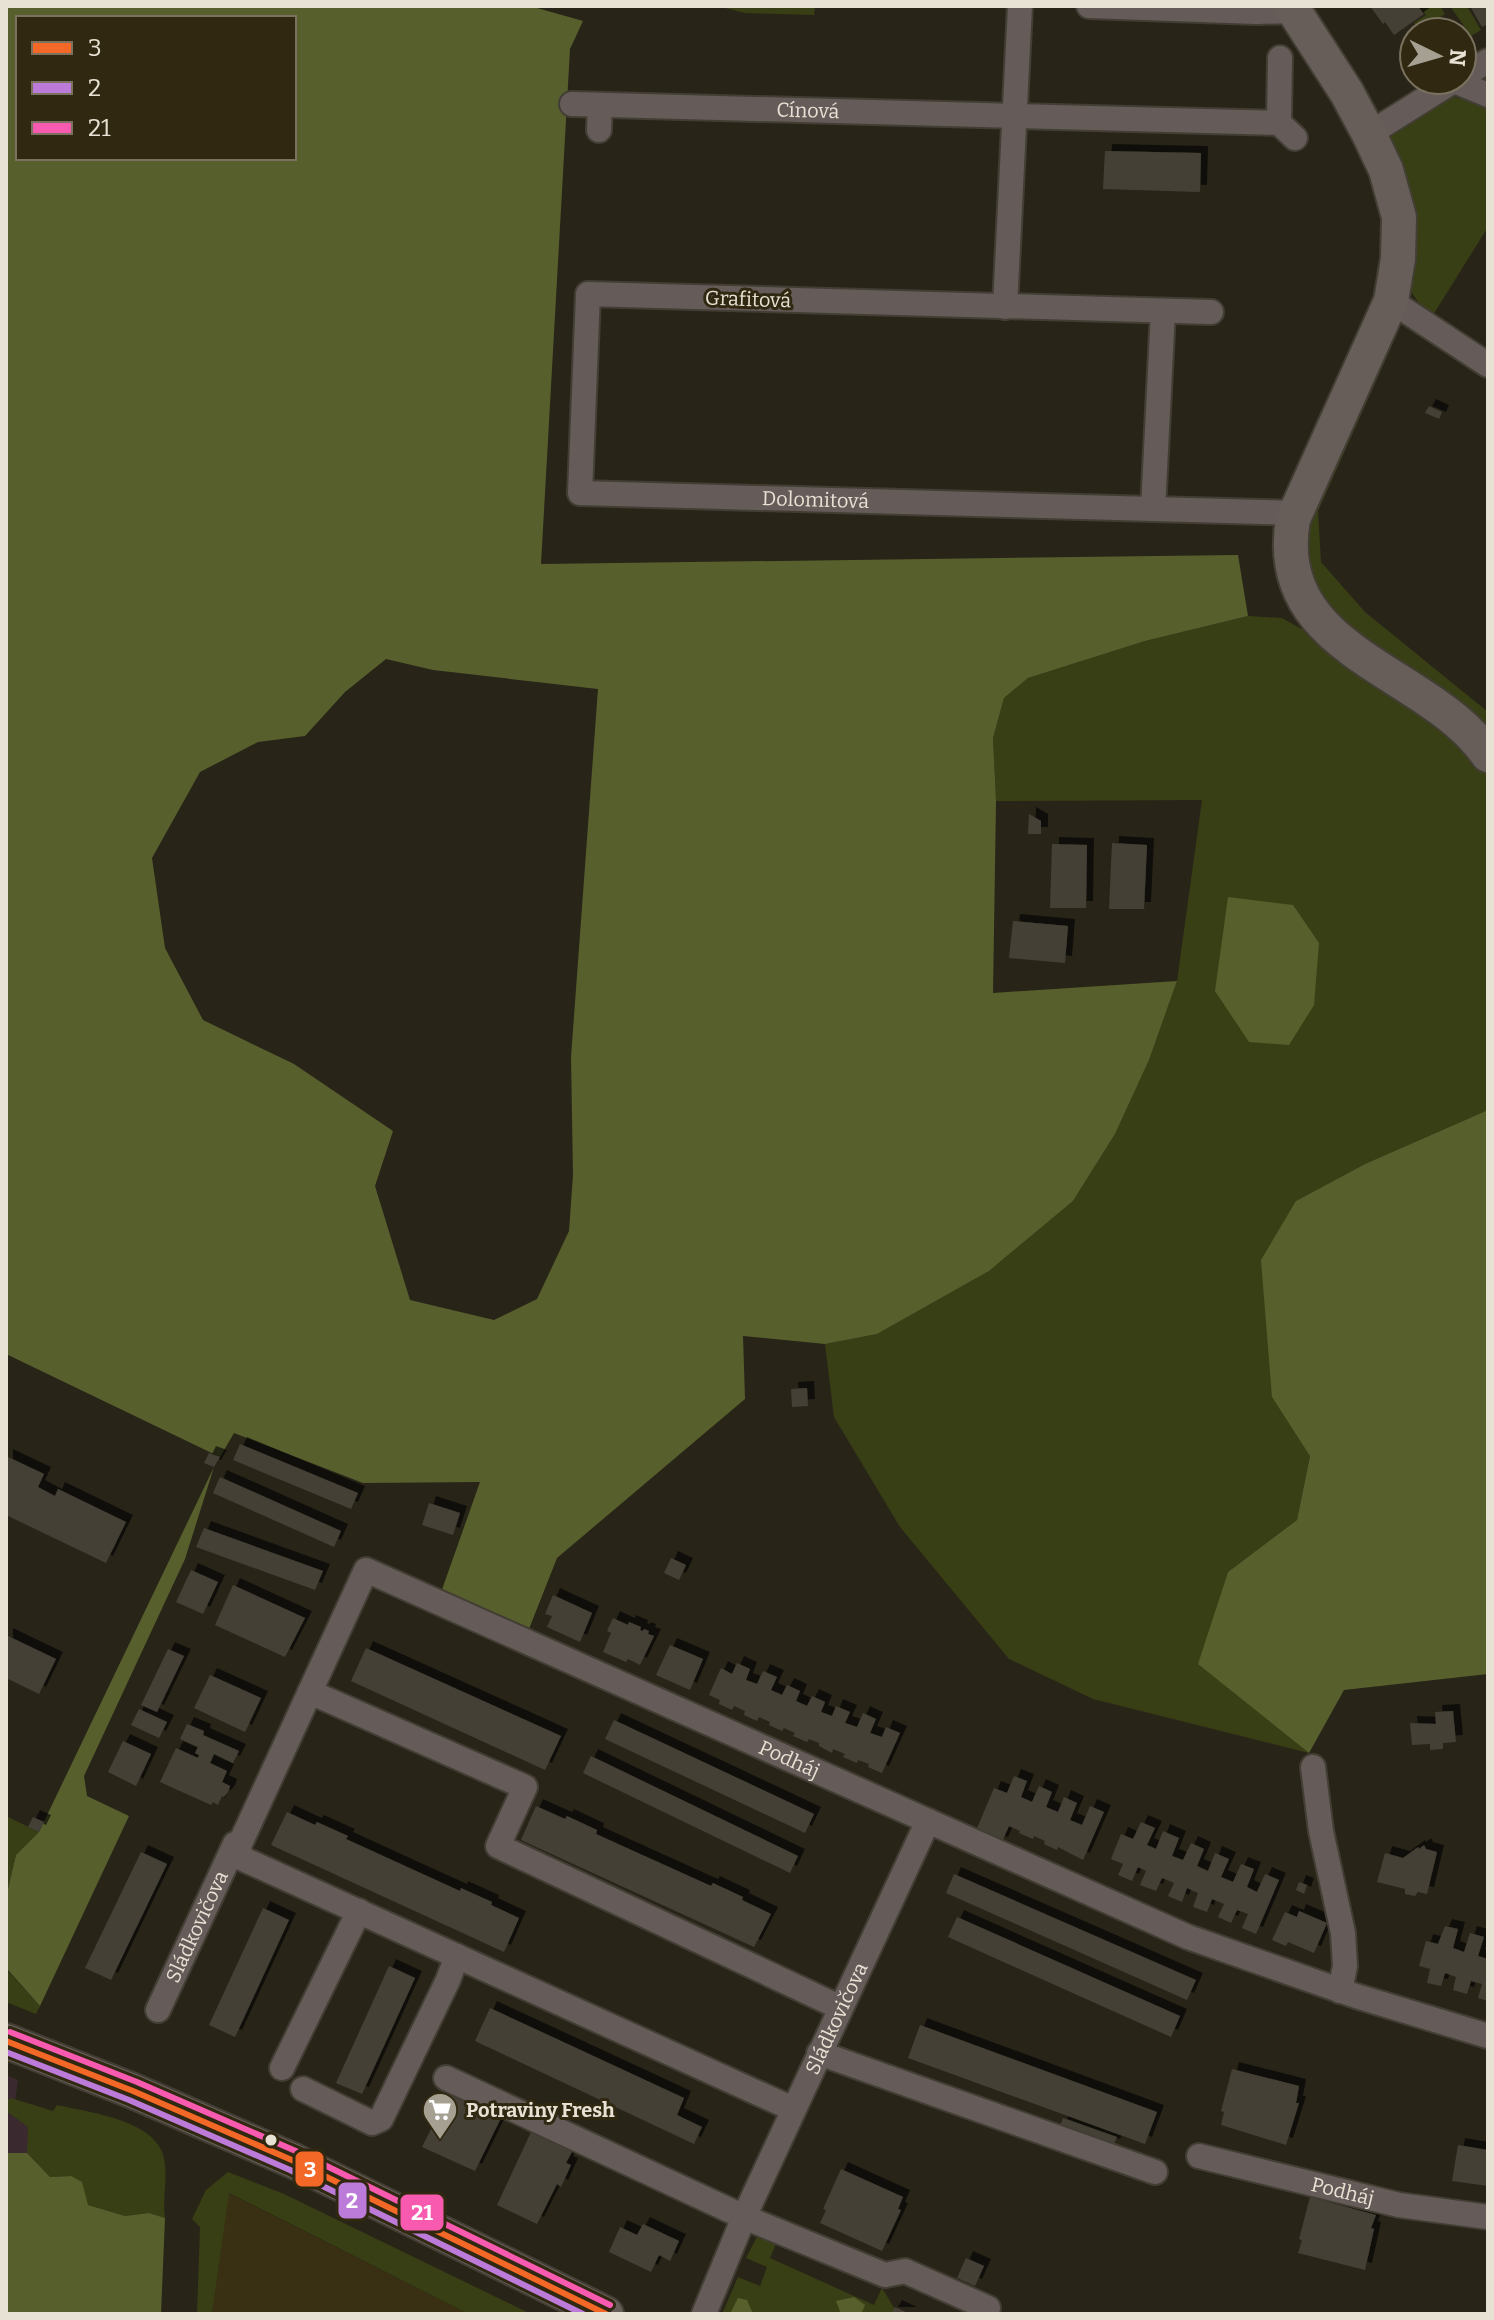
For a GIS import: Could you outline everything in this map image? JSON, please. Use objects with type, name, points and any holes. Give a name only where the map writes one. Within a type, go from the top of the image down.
[{"type":"street","points":[[1005,307],[1020,6]]},
{"type":"street","points":[[1089,6],[1257,12],[1293,8],[1369,134],[1386,170],[1399,217],[1398,259],[1391,301],[1296,513],[1290,539],[1290,557],[1308,606],[1322,624],[1353,651],[1441,710],[1479,742],[1488,755]]},
{"type":"street","name":"Cínová","points":[[572,104],[1014,116],[1287,130],[1280,58]]},
{"type":"street","points":[[1369,134],[1430,96]]},
{"type":"street","points":[[599,130],[600,105]]},
{"type":"street","name":"Grafitová","points":[[584,391],[588,294],[1211,312]]},
{"type":"street","points":[[1391,301],[1488,365]]},
{"type":"street","points":[[1153,509],[1163,311]]},
{"type":"street","name":"Dolomitová","points":[[584,391],[580,493],[1296,513]]},
{"type":"street","name":"Podháj","points":[[793,2109],[241,1858],[239,1846],[366,1570],[1188,1937],[1340,1991],[1488,2036]]},
{"type":"street","points":[[310,1692],[525,1787],[498,1846],[839,2007]]},
{"type":"street","points":[[1313,1767],[1321,1831],[1343,1933],[1345,1966],[1340,1991]]},
{"type":"street","name":"Sládkovičova","points":[[704,2314],[744,2217],[839,2007],[928,1821]]},
{"type":"street","name":"Sládkovičova","points":[[158,2010],[235,1844]]},
{"type":"street","points":[[282,2068],[359,1911]]},
{"type":"street","points":[[303,2089],[372,2123],[381,2119],[457,1956]]},
{"type":"street","points":[[6,2041],[133,2091],[294,2161],[606,2314]]},
{"type":"street","points":[[819,2053],[1155,2172]]},
{"type":"street","points":[[446,2078],[744,2217],[885,2275],[905,2271],[988,2308]]},
{"type":"street","name":"Podháj","points":[[1199,2156],[1399,2205],[1488,2217]]},
{"type":"shaded area","points":[[6,2075],[18,2080],[14,2111],[33,2124],[32,2158],[6,2157]]},
{"type":"shaded area","points":[[228,2193],[469,2314],[212,2314]]},
{"type":"green space","points":[[6,6],[530,6],[583,21],[570,49],[541,564],[1238,555],[1248,616],[1145,641],[1028,678],[1004,698],[993,738],[996,801],[993,993],[1177,981],[1149,1060],[1115,1134],[1073,1201],[989,1271],[877,1334],[825,1344],[743,1336],[745,1399],[557,1558],[527,1634],[439,1598],[480,1482],[363,1483],[234,1433],[220,1457],[6,1354]],"holes":[[[386,659],[433,670],[598,689],[571,1057],[573,1175],[569,1231],[537,1299],[494,1320],[410,1300],[375,1186],[393,1131],[294,1064],[203,1020],[165,948],[152,858],[200,772],[258,742],[305,736],[345,692]]]},
{"type":"green space","points":[[717,6],[815,6],[814,15],[745,13]]},
{"type":"green space","points":[[1420,6],[1440,6],[1445,14],[1442,16],[1426,15]]},
{"type":"green space","points":[[1450,6],[1467,6],[1473,16],[1457,16]]},
{"type":"green space","points":[[1450,96],[1488,106],[1488,227],[1433,315],[1416,299],[1406,278],[1385,149],[1390,136],[1400,126]]},
{"type":"green space","points":[[1397,334],[1318,511],[1321,562],[1365,612],[1488,712],[1488,737],[1339,626],[1305,573],[1305,516],[1391,336]]},
{"type":"green space","points":[[1248,616],[1282,618],[1316,637],[1450,731],[1478,758],[1488,773],[1488,1110],[1365,1164],[1296,1201],[1272,1397],[1310,1455],[1297,1520],[1228,1572],[1199,1664],[1309,1753],[1093,1699],[1009,1659],[900,1527],[834,1417],[825,1344],[877,1334],[989,1271],[1073,1201],[1115,1134],[1149,1060],[1177,981],[1202,800],[996,801],[993,738],[1004,698],[1028,678],[1145,641]]},
{"type":"green space","points":[[1228,897],[1293,905],[1319,943],[1314,1005],[1289,1045],[1249,1042],[1215,991]]},
{"type":"green space","points":[[1488,1110],[1488,1674],[1344,1690],[1309,1753],[1198,1664],[1228,1572],[1297,1520],[1310,1456],[1272,1397],[1261,1260],[1296,1201],[1365,1164]]},
{"type":"green space","points":[[214,1467],[185,1559],[84,1776],[87,1796],[129,1816],[40,2006],[8,1970],[6,1961],[6,1897],[16,1855],[39,1832]]},
{"type":"green space","points":[[6,1816],[39,1832],[16,1855],[6,1897]]},
{"type":"green space","points":[[6,1961],[8,1971],[40,2006],[36,2014],[6,2002]]},
{"type":"green space","points":[[11,2098],[53,2111],[57,2105],[101,2114],[146,2133],[163,2154],[165,2218],[148,2213],[125,2216],[88,2205],[70,2176],[50,2177],[27,2153],[28,2127],[6,2111],[6,2101]]},
{"type":"green space","points":[[6,2153],[27,2153],[50,2177],[71,2176],[82,2182],[88,2205],[125,2216],[149,2213],[165,2218],[161,2314],[6,2314]]},
{"type":"green space","points":[[228,2172],[284,2194],[531,2314],[469,2314],[229,2193],[212,2314],[197,2314],[200,2227],[192,2219],[206,2190]]},
{"type":"green space","points":[[765,2232],[777,2241],[770,2258],[874,2305],[882,2288],[898,2314],[722,2314],[738,2277],[760,2286],[767,2267],[746,2258],[757,2237]]},
{"type":"green space","points":[[854,2297],[865,2305],[861,2314],[841,2314],[836,2301]]},
{"type":"green space","points":[[738,2298],[747,2300],[753,2314],[730,2314]]},
{"type":"building","points":[[1370,6],[1418,6],[1424,14],[1398,16],[1398,32],[1394,35],[1385,22],[1383,24]]},
{"type":"building","points":[[1470,6],[1488,6],[1488,24],[1482,27]]},
{"type":"building","points":[[1105,151],[1201,153],[1200,192],[1103,189]]},
{"type":"building","points":[[1429,406],[1442,412],[1439,419],[1425,413]]},
{"type":"building","points":[[1029,814],[1041,821],[1041,834],[1028,834]]},
{"type":"building","points":[[1112,843],[1147,845],[1144,909],[1109,909]]},
{"type":"building","points":[[1052,844],[1087,845],[1086,908],[1050,908]]},
{"type":"building","points":[[1013,921],[1068,926],[1065,963],[1009,958]]},
{"type":"building","points":[[807,1388],[808,1406],[792,1407],[791,1389]]},
{"type":"building","points":[[240,1444],[358,1493],[351,1509],[233,1460]]},
{"type":"building","points":[[209,1453],[220,1457],[214,1467],[204,1463]]},
{"type":"building","points":[[6,1456],[44,1474],[38,1487],[55,1496],[58,1489],[126,1522],[106,1563],[6,1515]]},
{"type":"building","points":[[220,1477],[341,1531],[334,1547],[213,1493]]},
{"type":"building","points":[[429,1503],[460,1513],[453,1535],[422,1525]]},
{"type":"building","points":[[204,1528],[323,1571],[315,1590],[196,1547]]},
{"type":"building","points":[[671,1558],[686,1565],[679,1580],[664,1573]]},
{"type":"building","points":[[191,1570],[218,1582],[203,1614],[176,1602]]},
{"type":"building","points":[[233,1585],[305,1618],[285,1657],[215,1625]]},
{"type":"building","points":[[553,1595],[592,1613],[580,1642],[547,1627],[552,1616],[545,1614]]},
{"type":"building","points":[[613,1618],[641,1627],[640,1630],[649,1631],[648,1634],[654,1636],[640,1665],[603,1652]]},
{"type":"building","points":[[6,1635],[56,1659],[39,1694],[6,1678]]},
{"type":"building","points":[[670,1645],[703,1659],[690,1690],[656,1675]]},
{"type":"building","points":[[366,1648],[561,1736],[545,1770],[351,1681]]},
{"type":"building","points":[[168,1649],[184,1656],[157,1712],[141,1705]]},
{"type":"building","points":[[737,1663],[750,1669],[746,1680],[757,1684],[763,1671],[777,1677],[771,1690],[782,1695],[787,1685],[800,1691],[796,1701],[807,1706],[812,1696],[825,1702],[821,1712],[832,1716],[836,1706],[850,1712],[845,1723],[857,1727],[863,1713],[876,1719],[870,1733],[882,1737],[886,1727],[900,1733],[882,1773],[868,1767],[869,1764],[843,1757],[845,1754],[833,1749],[832,1753],[819,1743],[793,1736],[795,1733],[784,1728],[782,1731],[759,1717],[757,1721],[734,1706],[732,1710],[719,1704],[720,1700],[709,1695],[721,1668],[732,1674]]},
{"type":"building","points":[[210,1675],[261,1698],[245,1732],[194,1708]]},
{"type":"building","points":[[139,1709],[167,1722],[159,1738],[131,1725]]},
{"type":"building","points":[[1453,1711],[1456,1742],[1443,1743],[1443,1749],[1430,1750],[1430,1744],[1412,1745],[1410,1723],[1436,1724],[1435,1712]]},
{"type":"building","points":[[614,1720],[814,1814],[805,1833],[605,1739]]},
{"type":"building","points":[[187,1724],[239,1751],[233,1763],[214,1754],[210,1763],[227,1771],[222,1782],[230,1786],[218,1805],[213,1802],[211,1805],[160,1782],[176,1748],[198,1758],[199,1755],[195,1753],[198,1747],[180,1739]]},
{"type":"building","points":[[123,1741],[151,1754],[136,1786],[108,1772]]},
{"type":"building","points":[[591,1756],[798,1856],[790,1873],[583,1773]]},
{"type":"building","points":[[1014,1776],[1027,1781],[1021,1797],[1032,1802],[1039,1786],[1052,1792],[1046,1807],[1058,1812],[1064,1797],[1077,1803],[1070,1820],[1082,1825],[1090,1806],[1104,1812],[1083,1860],[1009,1826],[1001,1844],[975,1833],[994,1788],[1007,1793]]},
{"type":"building","points":[[536,1806],[565,1819],[567,1816],[597,1830],[596,1834],[711,1886],[713,1883],[771,1914],[754,1947],[521,1840]]},
{"type":"building","points":[[287,1812],[348,1836],[346,1839],[460,1891],[461,1888],[492,1902],[491,1905],[519,1918],[504,1952],[271,1845]]},
{"type":"building","points":[[33,1817],[44,1822],[39,1832],[28,1827]]},
{"type":"building","points":[[1141,1822],[1155,1828],[1147,1845],[1156,1849],[1163,1831],[1179,1838],[1172,1856],[1183,1860],[1191,1843],[1204,1849],[1197,1866],[1208,1871],[1215,1853],[1229,1859],[1221,1877],[1233,1882],[1241,1864],[1254,1869],[1247,1887],[1257,1892],[1265,1874],[1279,1880],[1256,1934],[1242,1928],[1248,1914],[1237,1910],[1231,1923],[1218,1917],[1224,1904],[1212,1899],[1207,1912],[1193,1907],[1198,1893],[1187,1888],[1182,1902],[1168,1896],[1174,1883],[1162,1878],[1156,1891],[1140,1885],[1146,1871],[1138,1867],[1132,1881],[1118,1875],[1123,1864],[1111,1859],[1121,1834],[1133,1839]]},
{"type":"building","points":[[1424,1845],[1426,1849],[1437,1852],[1427,1894],[1405,1894],[1405,1889],[1377,1882],[1385,1853],[1403,1858]]},
{"type":"building","points":[[141,1852],[167,1864],[111,1980],[85,1968]]},
{"type":"building","points":[[954,1874],[1196,1980],[1187,2000],[946,1893]]},
{"type":"building","points":[[1299,1882],[1307,1885],[1304,1894],[1296,1890]]},
{"type":"building","points":[[263,1908],[289,1920],[235,2037],[209,2025]]},
{"type":"building","points":[[1299,1911],[1327,1923],[1314,1953],[1288,1942],[1286,1946],[1272,1940],[1285,1912],[1297,1917]]},
{"type":"building","points":[[957,1917],[1180,2016],[1171,2037],[948,1937]]},
{"type":"building","points":[[1445,1926],[1458,1929],[1453,1948],[1464,1952],[1470,1933],[1484,1937],[1478,1956],[1488,1959],[1488,2001],[1478,1998],[1482,1984],[1471,1981],[1467,1994],[1453,1990],[1456,1977],[1445,1973],[1441,1986],[1427,1983],[1430,1969],[1419,1966],[1426,1941],[1438,1944]]},
{"type":"building","points":[[389,1966],[415,1978],[362,2094],[336,2083]]},
{"type":"building","points":[[490,2008],[684,2098],[677,2115],[702,2127],[694,2144],[475,2041]]},
{"type":"building","points":[[920,2025],[1157,2112],[1145,2144],[908,2058]]},
{"type":"building","points":[[1232,2069],[1299,2086],[1296,2103],[1299,2103],[1286,2145],[1221,2125],[1224,2112],[1221,2111]]},
{"type":"building","points":[[449,2088],[460,2092],[458,2098],[488,2113],[490,2109],[502,2116],[475,2171],[422,2147],[432,2127],[435,2128],[449,2096],[446,2092]]},
{"type":"building","points":[[1063,2118],[1117,2137],[1113,2146],[1060,2126]]},
{"type":"building","points":[[532,2130],[573,2150],[566,2163],[571,2165],[561,2187],[557,2184],[537,2224],[497,2205]]},
{"type":"building","points":[[1458,2145],[1488,2150],[1488,2186],[1452,2181]]},
{"type":"building","points":[[841,2169],[903,2197],[898,2209],[901,2210],[882,2251],[820,2223]]},
{"type":"building","points":[[1310,2197],[1376,2215],[1365,2270],[1298,2253]]},
{"type":"building","points":[[643,2224],[679,2241],[670,2261],[659,2255],[651,2272],[609,2252],[620,2227],[637,2235]]},
{"type":"building","points":[[966,2258],[984,2266],[975,2286],[957,2278]]},
{"type":"building","points":[[895,2307],[910,2314],[891,2314]]},
{"type":"transit line","name":"21","points":[[10,2032],[137,2082],[298,2152],[610,2305]]},
{"type":"transit line","name":"3","points":[[6,2041],[133,2091],[294,2161],[606,2314]]},
{"type":"transit line","name":"2","points":[[6,2052],[129,2100],[290,2170],[583,2314]]},
{"type":"place","name":"Potraviny Fresh","points":[[440,2141]]}]
